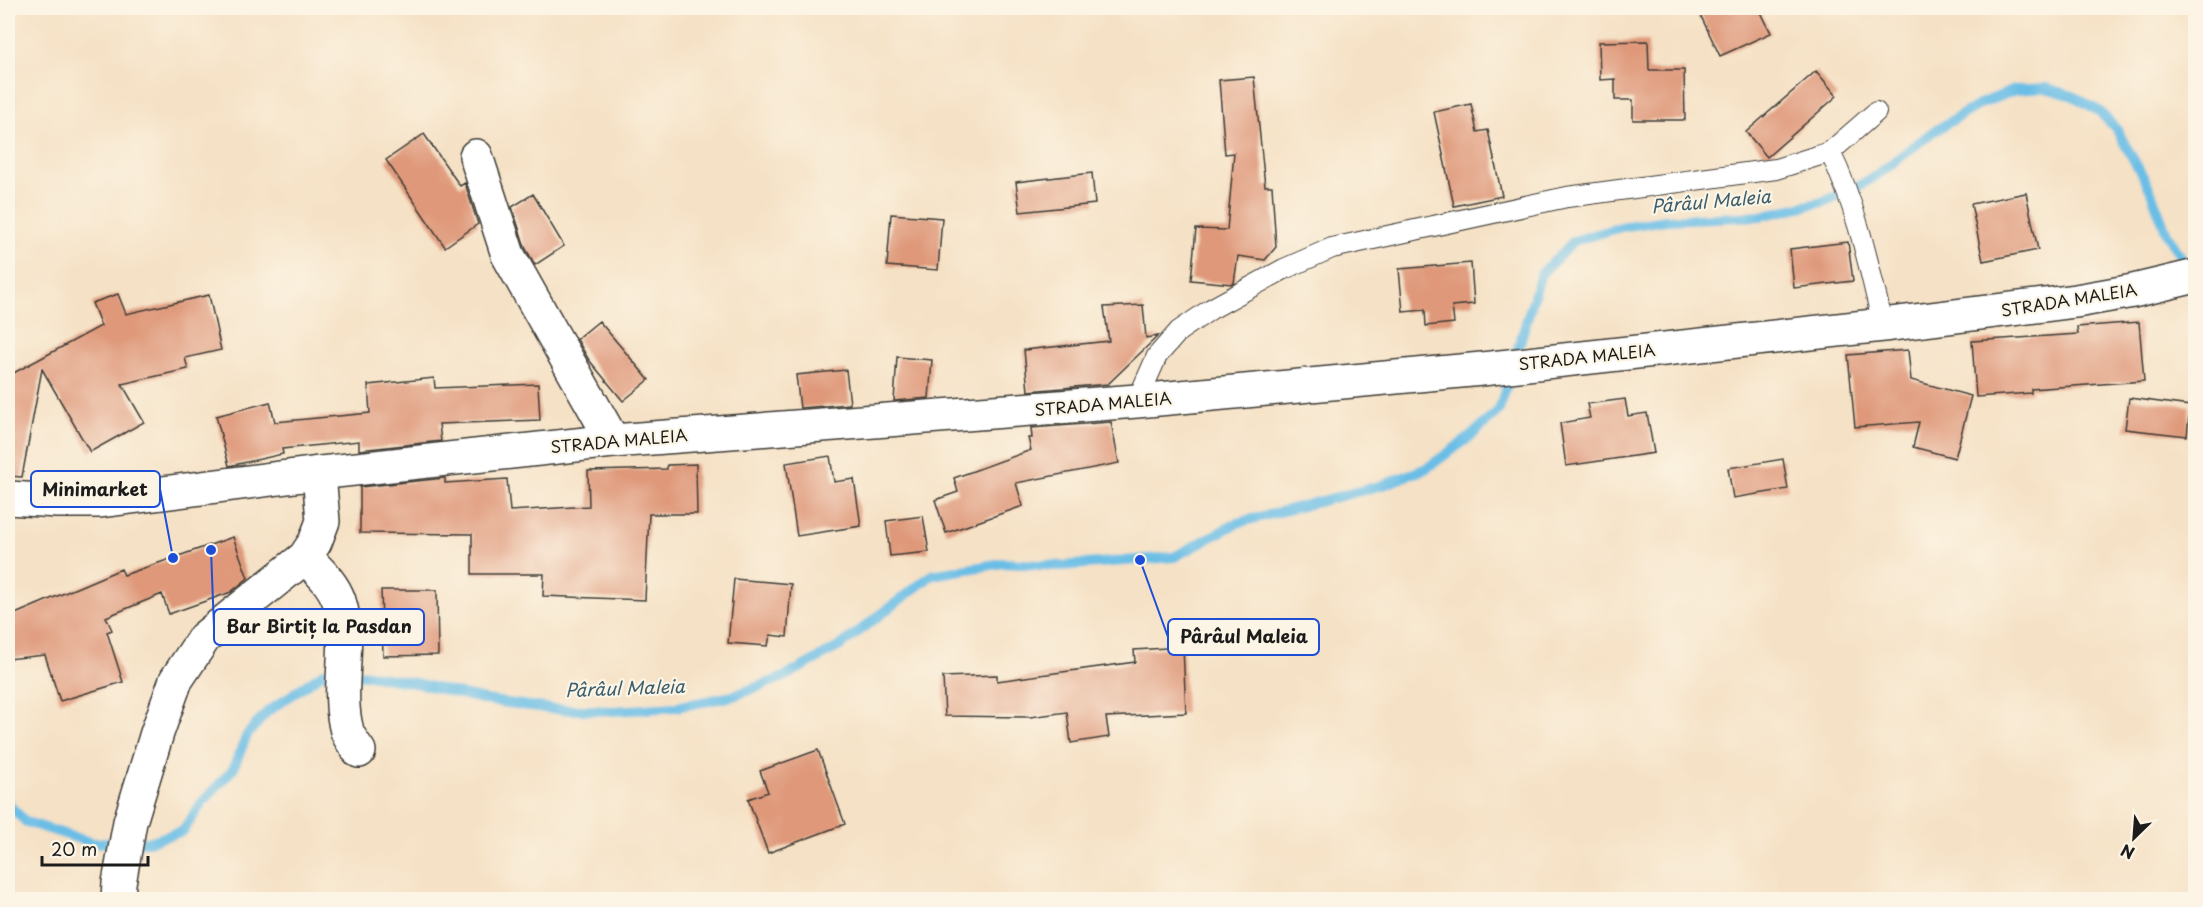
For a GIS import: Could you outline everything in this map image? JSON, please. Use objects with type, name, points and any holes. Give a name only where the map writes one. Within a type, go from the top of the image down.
[{"type":"main road","points":[[476,156],[508,255],[613,441]]},
{"type":"main road","name":"STRADA MALEIA","points":[[8,498],[100,501],[319,473],[613,441],[1137,401],[1482,369],[1883,325],[2076,301],[2133,291],[2196,276]]},
{"type":"main road","points":[[118,891],[129,822],[157,733],[177,680],[204,638],[245,608],[305,557],[315,542],[323,521],[319,473]]},
{"type":"main road","points":[[305,557],[329,582],[339,599],[345,627],[343,698],[348,732],[359,751]]},
{"type":"lane","points":[[1137,401],[1157,356],[1179,331],[1211,309],[1284,269],[1332,248],[1567,197],[1776,169],[1830,153],[1876,112]]},
{"type":"lane","points":[[1830,153],[1840,172],[1859,226],[1883,325]]},
{"type":"building","points":[[1697,8],[1759,8],[1771,33],[1720,56]]},
{"type":"building","points":[[1648,41],[1649,70],[1684,70],[1685,120],[1633,120],[1633,100],[1615,100],[1615,79],[1600,80],[1599,42]]},
{"type":"building","points":[[1816,71],[1837,96],[1767,157],[1746,132]]},
{"type":"building","points":[[1254,77],[1265,186],[1272,186],[1276,247],[1265,260],[1238,256],[1232,284],[1191,280],[1196,229],[1227,230],[1234,153],[1225,154],[1219,80]]},
{"type":"building","points":[[1471,104],[1477,132],[1488,130],[1502,196],[1454,206],[1434,112]]},
{"type":"building","points":[[424,134],[460,186],[465,183],[478,224],[445,247],[386,160]]},
{"type":"building","points":[[1092,173],[1095,204],[1020,212],[1016,182]]},
{"type":"building","points":[[2026,193],[2038,250],[1983,261],[1971,204]]},
{"type":"building","points":[[533,194],[564,246],[535,265],[525,247],[512,207]]},
{"type":"building","points":[[891,214],[942,218],[938,270],[887,266]]},
{"type":"building","points":[[1848,242],[1853,281],[1794,288],[1790,249]]},
{"type":"building","points":[[1471,263],[1474,304],[1452,306],[1454,323],[1426,326],[1425,310],[1403,312],[1399,269]]},
{"type":"building","points":[[118,294],[126,314],[209,295],[221,350],[185,358],[188,369],[122,384],[144,422],[90,452],[42,369],[22,477],[8,476],[8,376],[101,326],[92,303]]},
{"type":"building","points":[[1143,305],[1146,338],[1158,336],[1108,384],[1028,391],[1024,350],[1109,341],[1104,307]]},
{"type":"building","points":[[599,321],[649,380],[623,401],[589,360],[577,339]]},
{"type":"building","points":[[2139,322],[2144,381],[2031,389],[2031,393],[1976,397],[1972,341],[2078,334],[2077,327]]},
{"type":"building","points":[[1908,350],[1911,380],[1971,396],[1955,458],[1913,447],[1919,422],[1855,427],[1848,355]]},
{"type":"building","points":[[897,357],[932,360],[929,398],[894,401]]},
{"type":"building","points":[[846,370],[850,404],[800,408],[796,375]]},
{"type":"building","points":[[434,378],[435,388],[538,384],[540,420],[439,424],[441,441],[359,450],[359,441],[282,449],[283,454],[229,466],[216,416],[270,402],[275,422],[370,413],[368,385]]},
{"type":"building","points":[[2129,398],[2190,406],[2187,436],[2125,429]]},
{"type":"building","points":[[1625,399],[1628,416],[1647,413],[1654,453],[1566,466],[1560,423],[1590,418],[1587,404]]},
{"type":"building","points":[[1111,422],[1119,463],[1016,483],[1023,506],[946,533],[935,500],[958,492],[954,478],[1031,450],[1028,438],[1032,438],[1031,428]]},
{"type":"building","points":[[830,456],[834,482],[854,479],[861,526],[797,536],[786,463]]},
{"type":"building","points":[[1783,459],[1788,489],[1733,498],[1728,468]]},
{"type":"building","points":[[696,464],[697,514],[649,514],[645,600],[543,596],[544,574],[472,574],[472,534],[360,533],[360,487],[445,478],[445,483],[507,479],[510,511],[589,506],[588,471],[667,469],[667,465]]},
{"type":"building","points":[[923,516],[929,552],[890,556],[886,521]]},
{"type":"building","points":[[233,537],[248,578],[231,592],[169,614],[162,594],[106,617],[112,630],[107,632],[123,682],[60,701],[45,655],[8,659],[8,617],[121,569],[124,575]]},
{"type":"building","points":[[734,579],[791,584],[787,637],[770,635],[768,646],[728,643]]},
{"type":"building","points":[[381,590],[437,590],[438,655],[383,656]]},
{"type":"building","points":[[1183,647],[1186,713],[1106,717],[1109,737],[1071,743],[1067,712],[1030,717],[945,716],[943,677],[997,675],[997,681],[1135,662],[1134,650]]},
{"type":"building","points":[[818,750],[845,824],[768,853],[748,799],[768,792],[760,771]]},
{"type":"waterway","name":"Pârâul Maleia","points":[[8,800],[9,805],[26,822],[93,843],[148,842],[183,831],[201,804],[233,769],[247,735],[267,712],[323,673],[370,675],[420,684],[485,700],[551,709],[614,711],[676,707],[733,696],[784,677],[840,646],[932,575],[1003,563],[1061,566],[1174,557],[1237,523],[1383,485],[1427,468],[1470,437],[1499,410],[1541,274],[1574,241],[1621,227],[1666,220],[1761,216],[1822,202],[1854,189],[1880,173],[1931,133],[1980,104],[2015,90],[2046,88],[2073,96],[2099,111],[2117,130],[2150,189],[2167,234],[2191,273]]},
{"type":"place","name":"Bar Birtiț la Pasdan","points":[[211,550]]},
{"type":"place","name":"Minimarket","points":[[173,558]]},
{"type":"place","name":"Pârâul Maleia","points":[[1140,560]]}]
